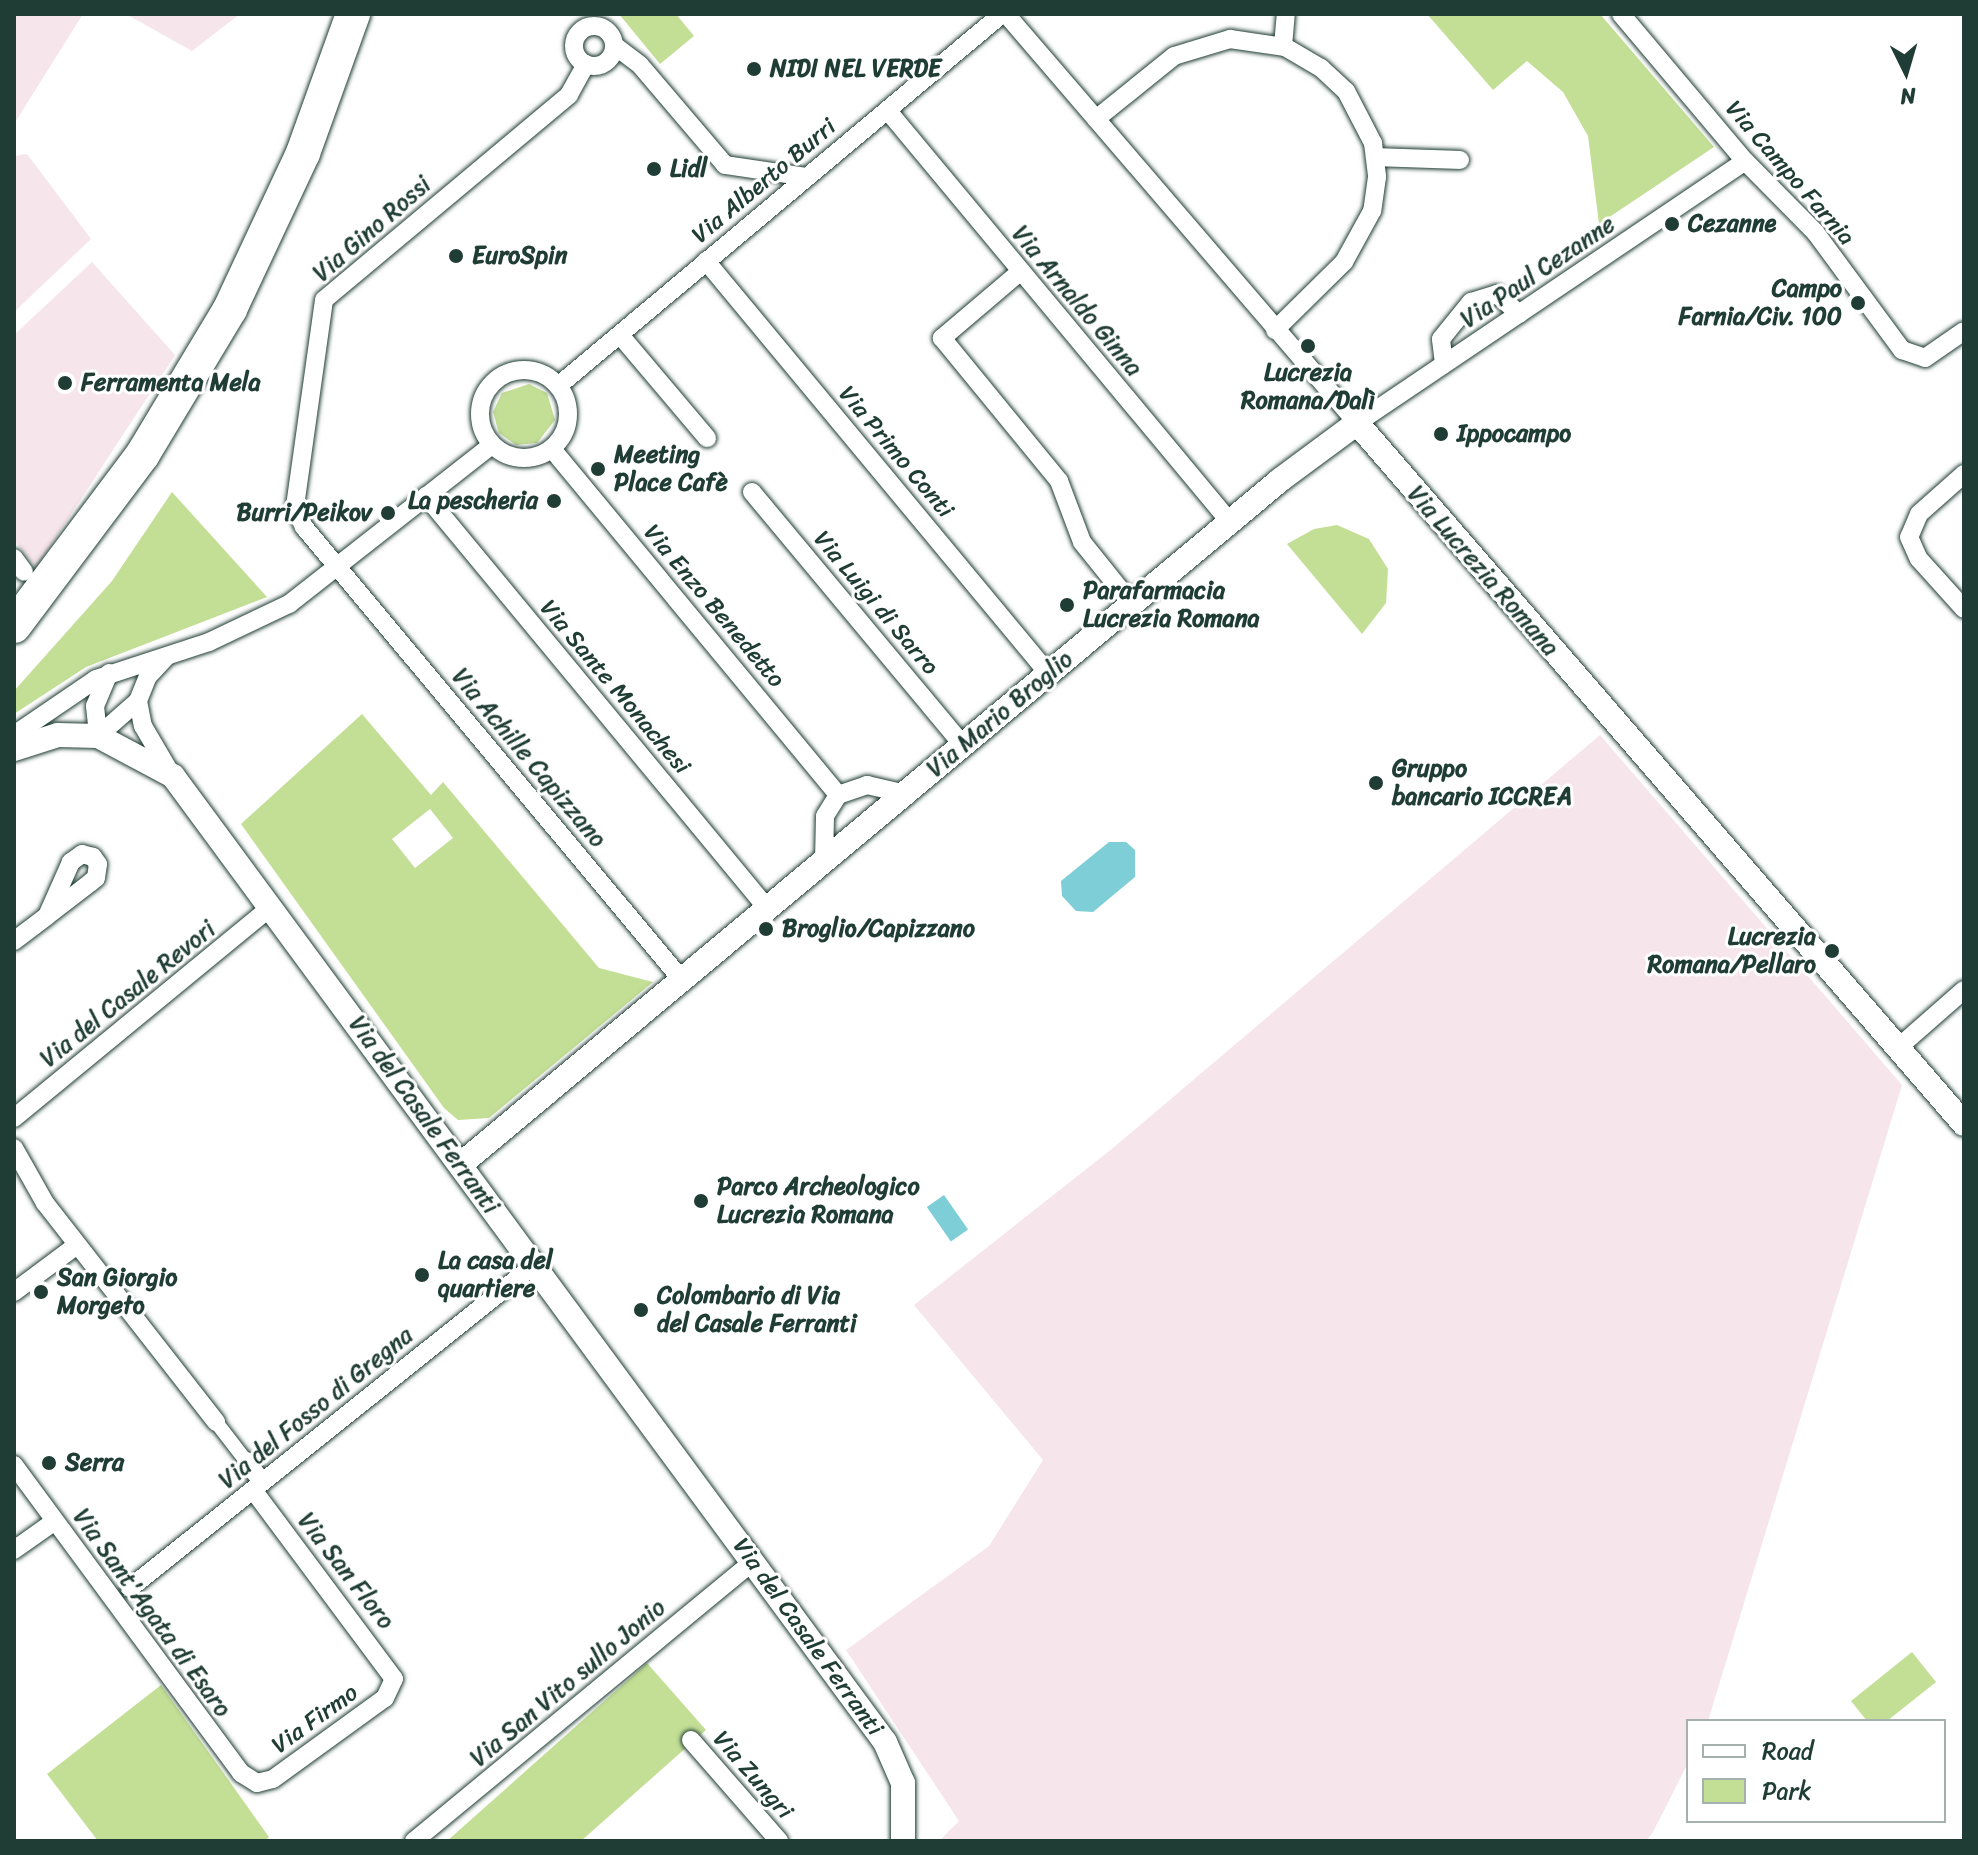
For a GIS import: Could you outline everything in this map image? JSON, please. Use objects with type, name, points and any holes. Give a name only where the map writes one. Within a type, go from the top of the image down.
[{"type":"highway","points":[[14,626],[143,454],[230,309],[303,153],[353,14]]},
{"type":"street","name":"Via Alberto Burri","points":[[558,386],[1004,14]]},
{"type":"street","name":"Via Lucrezia Romana","points":[[1004,14],[1275,330],[1900,1046],[1964,1124]]},
{"type":"street","points":[[1283,46],[1286,14]]},
{"type":"street","name":"Via Campo Farnia","points":[[1621,14],[1745,161],[1815,232],[1902,350],[1925,358],[1964,331]]},
{"type":"street","points":[[586,64],[576,55],[574,42],[587,27],[606,29],[615,46],[645,70],[721,162],[735,168],[781,169],[807,177]]},
{"type":"street","points":[[1096,119],[1164,63],[1194,48],[1241,38],[1283,46],[1321,68],[1346,91],[1363,118],[1375,157],[1374,203],[1358,242],[1338,270],[1275,330]]},
{"type":"street","name":"Via Gino Rossi","points":[[339,568],[304,527],[295,507],[321,305],[569,95],[586,64],[605,63],[615,46]]},
{"type":"street","name":"Via Arnaldo Ginna","points":[[888,111],[1230,522]]},
{"type":"street","points":[[1375,157],[1460,160]]},
{"type":"street","name":"Via Paul Cezanne","points":[[1357,423],[1745,161]]},
{"type":"street","name":"Via Primo Conti","points":[[706,261],[1048,673]]},
{"type":"street","points":[[1021,271],[942,338],[1055,476],[1082,542],[1131,603]]},
{"type":"street","points":[[1444,364],[1441,339],[1453,317],[1471,302],[1497,294],[1519,314]]},
{"type":"street","points":[[620,335],[707,438]]},
{"type":"street","points":[[526,370],[547,376],[558,386],[569,419],[552,449],[518,459],[492,445],[480,411],[491,384],[526,370]]},
{"type":"street","name":"Via Mario Broglio","points":[[460,1165],[1131,603],[1357,423]]},
{"type":"street","points":[[14,735],[72,692],[109,673],[170,654],[264,618],[339,568],[492,445]]},
{"type":"street","name":"Via Enzo Benedetto","points":[[552,449],[838,795]]},
{"type":"street","points":[[1964,474],[1919,514],[1909,537],[1919,559],[1964,609]]},
{"type":"street","name":"Via Luigi di Sarro","points":[[752,492],[963,745]]},
{"type":"street","name":"Via Sante Monachesi","points":[[426,496],[767,908]]},
{"type":"street","name":"Via Achille Capizzano","points":[[339,568],[682,980]]},
{"type":"street","points":[[98,736],[138,701],[150,672],[170,654]]},
{"type":"street","points":[[98,736],[95,706],[109,673]]},
{"type":"street","points":[[138,701],[143,726],[173,776]]},
{"type":"street","name":"Via del Casale Ferranti","points":[[14,749],[58,735],[98,736],[173,776],[892,1752],[906,1805],[903,1841]]},
{"type":"street","name":"Via Mario Broglio","points":[[838,795],[867,785],[905,794]]},
{"type":"street","points":[[824,861],[825,816],[838,795]]},
{"type":"street","name":"Via del Casale Revori","points":[[14,1118],[271,907]]},
{"type":"street","points":[[14,941],[47,916]]},
{"type":"street","points":[[1900,1046],[1964,990]]},
{"type":"street","points":[[436,1131],[486,1143]]},
{"type":"street","points":[[14,1148],[38,1194],[246,1461]]},
{"type":"street","points":[[14,1292],[77,1245]]},
{"type":"street","name":"Via del Fosso di Gregna","points":[[130,1588],[533,1266]]},
{"type":"street","name":"Via San Floro","points":[[246,1461],[257,1485],[390,1667],[394,1684]]},
{"type":"street","name":"Via Sant'Agata di Esaro","points":[[14,1465],[241,1773],[257,1783]]},
{"type":"street","points":[[14,1550],[55,1521]]},
{"type":"street","name":"Via San Vito sullo Jonio","points":[[414,1841],[752,1562]]},
{"type":"street","name":"Via Firmo","points":[[257,1783],[277,1776],[387,1695],[394,1684]]},
{"type":"street","name":"Via Zungri","points":[[691,1740],[779,1841]]},
{"type":"shaded area","points":[[14,14],[83,14],[14,124]]},
{"type":"shaded area","points":[[126,14],[240,14],[192,51]]},
{"type":"shaded area","points":[[27,154],[91,239],[14,312],[14,156]]},
{"type":"shaded area","points":[[92,262],[175,355],[36,568],[14,540],[14,335]]},
{"type":"shaded area","points":[[1600,735],[1902,1085],[1709,1719],[1686,1719],[1686,1767],[1646,1841],[939,1841],[959,1821],[846,1650],[989,1546],[1043,1460],[914,1305],[1113,1148]]},
{"type":"green space","points":[[619,14],[676,14],[694,36],[660,64]]},
{"type":"green space","points":[[1427,14],[1600,14],[1714,147],[1599,224],[1588,136],[1563,92],[1527,61],[1493,90]]},
{"type":"green space","points":[[529,384],[547,393],[555,420],[537,443],[516,445],[499,433],[493,412],[502,393]]},
{"type":"green space","points":[[172,492],[267,597],[86,667],[14,714],[14,691],[112,581]]},
{"type":"green space","points":[[1337,525],[1369,539],[1388,569],[1386,603],[1362,634],[1287,544],[1314,529]]},
{"type":"green space","points":[[362,714],[431,795],[443,782],[599,968],[653,982],[489,1118],[458,1120],[444,1108],[241,824]],"holes":[[[430,809],[453,838],[415,868],[392,839]]]},
{"type":"green space","points":[[1912,1652],[1936,1682],[1890,1719],[1865,1719],[1851,1701]]},
{"type":"green space","points":[[647,1663],[706,1730],[581,1841],[447,1841]]},
{"type":"green space","points":[[161,1685],[269,1837],[265,1841],[98,1841],[47,1774]]},
{"type":"water","points":[[1109,842],[1126,842],[1135,850],[1135,877],[1093,912],[1076,911],[1062,896],[1061,881]]},
{"type":"water","points":[[944,1195],[968,1229],[951,1241],[927,1207]]},
{"type":"place","name":"NIDI NEL VERDE","points":[[754,69]]},
{"type":"place","name":"Lidl","points":[[654,169]]},
{"type":"place","name":"Cezanne","points":[[1672,224]]},
{"type":"place","name":"EuroSpin","points":[[456,256]]},
{"type":"place","name":"Campo Farnia/Civ. 100","points":[[1858,303]]},
{"type":"place","name":"Lucrezia Romana/Dalì","points":[[1308,346]]},
{"type":"place","name":"Ferramenta Mela","points":[[65,383]]},
{"type":"place","name":"Ippocampo","points":[[1441,434]]},
{"type":"place","name":"Meeting Place Cafè","points":[[598,469]]},
{"type":"place","name":"La pescheria","points":[[554,501]]},
{"type":"place","name":"Burri/Peikov","points":[[388,513]]},
{"type":"place","name":"Parafarmacia Lucrezia Romana","points":[[1067,605]]},
{"type":"place","name":"Gruppo bancario ICCREA","points":[[1376,783]]},
{"type":"place","name":"Broglio/Capizzano","points":[[766,929]]},
{"type":"place","name":"Lucrezia Romana/Pellaro","points":[[1832,951]]},
{"type":"place","name":"Parco Archeologico Lucrezia Romana","points":[[701,1201]]},
{"type":"place","name":"La casa del quartiere","points":[[422,1275]]},
{"type":"place","name":"San Giorgio Morgeto","points":[[41,1292]]},
{"type":"place","name":"Colombario di Via del Casale Ferranti","points":[[641,1310]]},
{"type":"place","name":"Serra","points":[[49,1463]]}]
